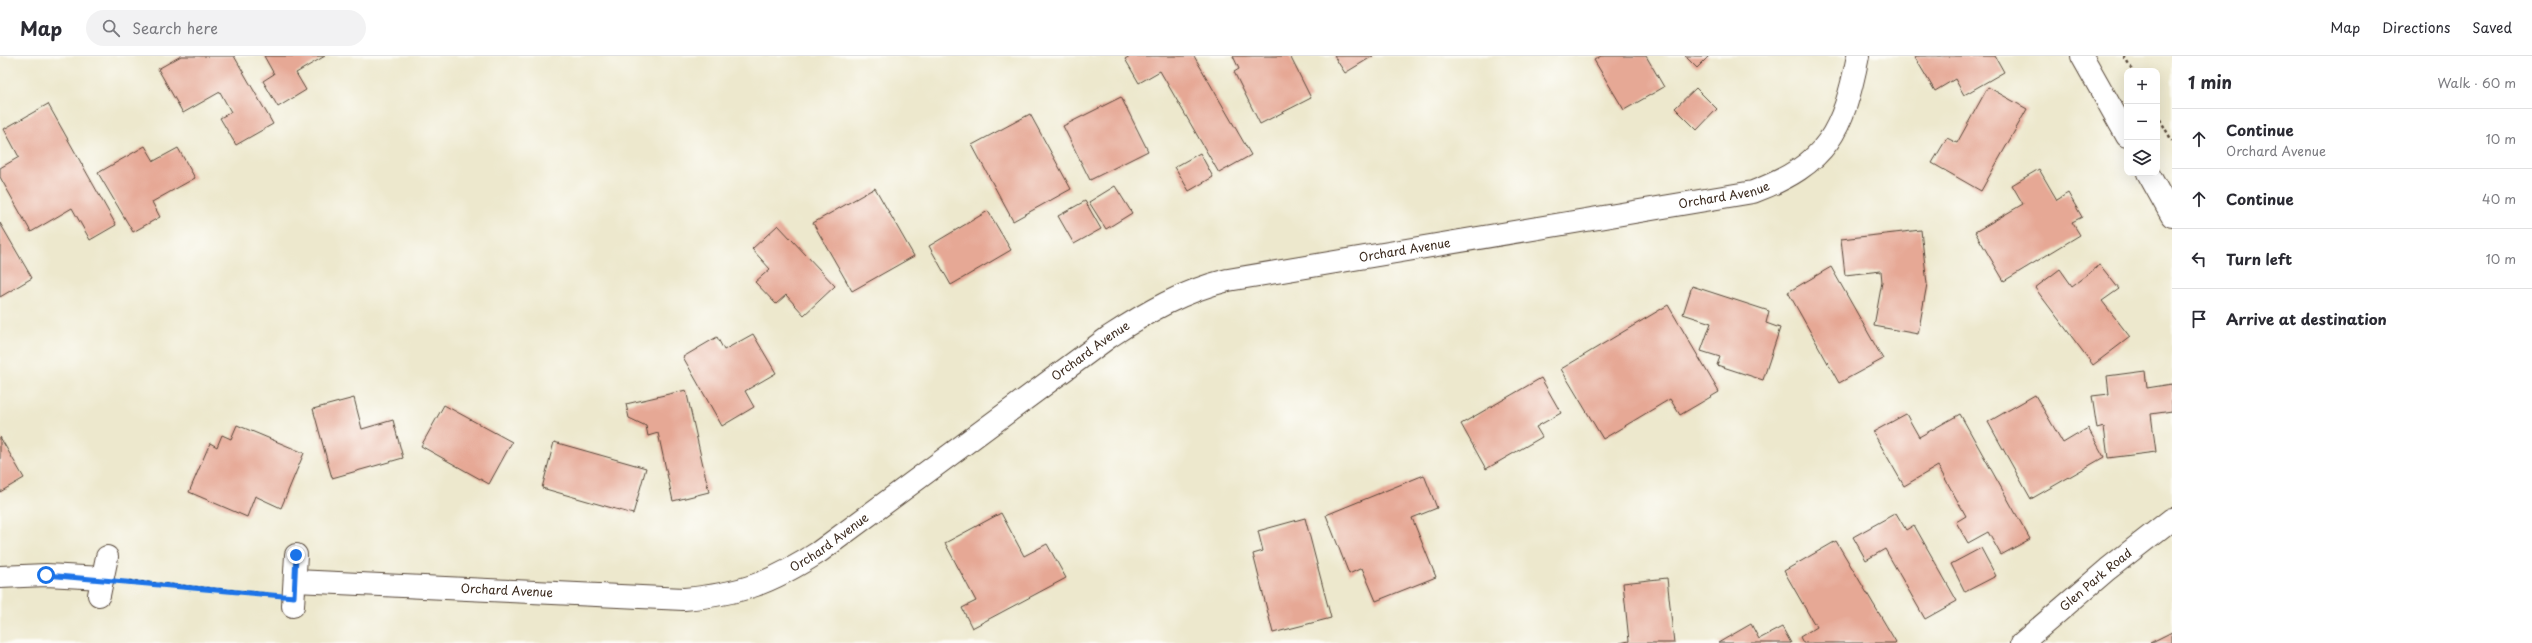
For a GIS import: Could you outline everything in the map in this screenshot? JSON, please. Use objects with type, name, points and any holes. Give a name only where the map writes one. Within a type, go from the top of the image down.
[{"type":"street","name":"Orchard Avenue","points":[[294,595],[684,599],[736,593],[762,584],[790,570],[819,552],[1109,337],[1156,306],[1201,287],[1228,280],[1753,192],[1775,184],[1798,171],[1817,155],[1833,136],[1845,112],[1858,56]]},
{"type":"street","points":[[2082,56],[2124,131]]},
{"type":"street","points":[[2150,176],[2172,216]]},
{"type":"street","name":"Glen Park Road","points":[[2022,643],[2108,569],[2172,519]]},
{"type":"street","points":[[294,595],[296,555]]},
{"type":"street","points":[[0,577],[46,575],[101,587],[107,557]]},
{"type":"path","points":[[2124,56],[2131,68]]},
{"type":"path","points":[[2160,119],[2172,141]]},
{"type":"path","points":[[101,587],[294,595]]},
{"type":"building","points":[[181,56],[234,56],[273,124],[236,145],[220,118],[231,112],[220,92],[183,113],[158,69]]},
{"type":"building","points":[[264,56],[325,56],[296,73],[306,90],[278,107],[263,81],[274,74]]},
{"type":"building","points":[[1130,56],[1194,56],[1251,155],[1219,173],[1160,71],[1139,83],[1125,59]]},
{"type":"building","points":[[1233,56],[1290,56],[1311,98],[1260,124],[1234,72],[1239,69]]},
{"type":"building","points":[[1334,56],[1373,56],[1345,73]]},
{"type":"building","points":[[1601,56],[1646,56],[1664,87],[1624,110],[1594,60]]},
{"type":"building","points":[[1685,56],[1709,56],[1697,68]]},
{"type":"building","points":[[1914,56],[1995,56],[2004,72],[1964,95],[1955,79],[1935,91]]},
{"type":"building","points":[[1988,87],[2027,109],[1981,191],[1932,163],[1947,138],[1957,143]]},
{"type":"building","points":[[1696,88],[1717,109],[1697,130],[1675,108]]},
{"type":"building","points":[[1121,97],[1148,151],[1090,180],[1063,126]]},
{"type":"building","points":[[48,104],[116,225],[90,240],[72,208],[31,232],[0,177],[0,168],[19,157],[4,129]]},
{"type":"building","points":[[1030,114],[1071,189],[1013,221],[972,145]]},
{"type":"building","points":[[145,146],[154,161],[178,148],[195,178],[152,202],[160,217],[133,232],[98,173]]},
{"type":"building","points":[[1200,153],[1213,177],[1189,191],[1175,167]]},
{"type":"building","points":[[2039,169],[2057,200],[2068,193],[2082,217],[2072,222],[2080,235],[2004,281],[1975,232],[2023,204],[2012,185]]},
{"type":"building","points":[[1115,186],[1132,213],[1106,229],[1089,202]]},
{"type":"building","points":[[875,188],[914,256],[852,291],[813,223]]},
{"type":"building","points":[[1085,201],[1101,229],[1074,244],[1058,216]]},
{"type":"building","points":[[988,211],[1011,250],[951,285],[929,246]]},
{"type":"building","points":[[0,223],[32,278],[0,297]]},
{"type":"building","points":[[778,225],[835,286],[804,315],[786,295],[776,304],[755,282],[770,269],[752,249]]},
{"type":"building","points":[[1921,230],[1927,284],[1918,334],[1874,326],[1882,282],[1881,271],[1845,275],[1841,239]]},
{"type":"building","points":[[2100,265],[2119,289],[2102,301],[2130,337],[2093,365],[2035,288],[2060,269],[2072,286]]},
{"type":"building","points":[[1831,267],[1883,359],[1839,383],[1788,292]]},
{"type":"building","points":[[1692,286],[1769,311],[1766,323],[1780,328],[1763,380],[1717,365],[1720,357],[1701,351],[1711,323],[1683,314]]},
{"type":"building","points":[[1668,305],[1719,392],[1680,415],[1670,399],[1603,439],[1561,369]]},
{"type":"building","points":[[753,334],[776,373],[745,391],[754,407],[722,426],[683,357],[717,337],[724,350]]},
{"type":"building","points":[[2145,371],[2147,388],[2172,384],[2172,411],[2151,414],[2156,452],[2108,458],[2104,427],[2097,429],[2092,396],[2109,394],[2107,376]]},
{"type":"building","points":[[1541,378],[1561,413],[1536,427],[1542,437],[1486,469],[1461,424]]},
{"type":"building","points":[[686,390],[709,492],[673,501],[658,433],[648,436],[646,426],[629,418],[626,404]]},
{"type":"building","points":[[2035,395],[2063,443],[2088,428],[2104,457],[2031,499],[1988,422]]},
{"type":"building","points":[[354,398],[362,429],[393,420],[403,458],[332,478],[313,409]]},
{"type":"building","points":[[444,405],[512,442],[489,484],[421,446]]},
{"type":"building","points":[[1906,414],[1919,437],[1960,414],[2030,539],[2001,555],[1988,532],[1968,543],[1956,522],[1966,516],[1938,466],[1904,486],[1873,432]]},
{"type":"building","points":[[237,425],[304,453],[281,508],[255,496],[247,517],[189,492],[210,443],[217,447],[222,435],[231,439]]},
{"type":"building","points":[[0,437],[24,478],[0,492]]},
{"type":"building","points":[[554,442],[646,468],[633,514],[542,488]]},
{"type":"building","points":[[1424,475],[1437,508],[1412,518],[1436,577],[1376,601],[1362,568],[1349,574],[1326,515]]},
{"type":"building","points":[[1001,513],[1024,556],[1047,544],[1066,578],[972,628],[962,608],[976,601],[945,543]]},
{"type":"building","points":[[1896,513],[1906,530],[1914,525],[1957,601],[1925,619],[1885,549],[1866,560],[1853,537]]},
{"type":"building","points":[[1305,518],[1331,618],[1273,633],[1253,554],[1263,551],[1258,531]]},
{"type":"building","points":[[1836,541],[1896,642],[1895,643],[1803,643],[1800,637],[1816,627],[1784,571]]},
{"type":"building","points":[[1981,548],[1996,576],[1965,592],[1951,564]]},
{"type":"building","points":[[1667,578],[1674,643],[1620,643],[1629,641],[1623,583]]},
{"type":"building","points":[[1751,624],[1759,639],[1782,627],[1791,643],[1718,643]]},
{"type":"building","points":[[2172,632],[2172,643],[2150,643]]},
{"type":"route","points":[[46,575],[103,578],[294,597],[296,555]]}]
